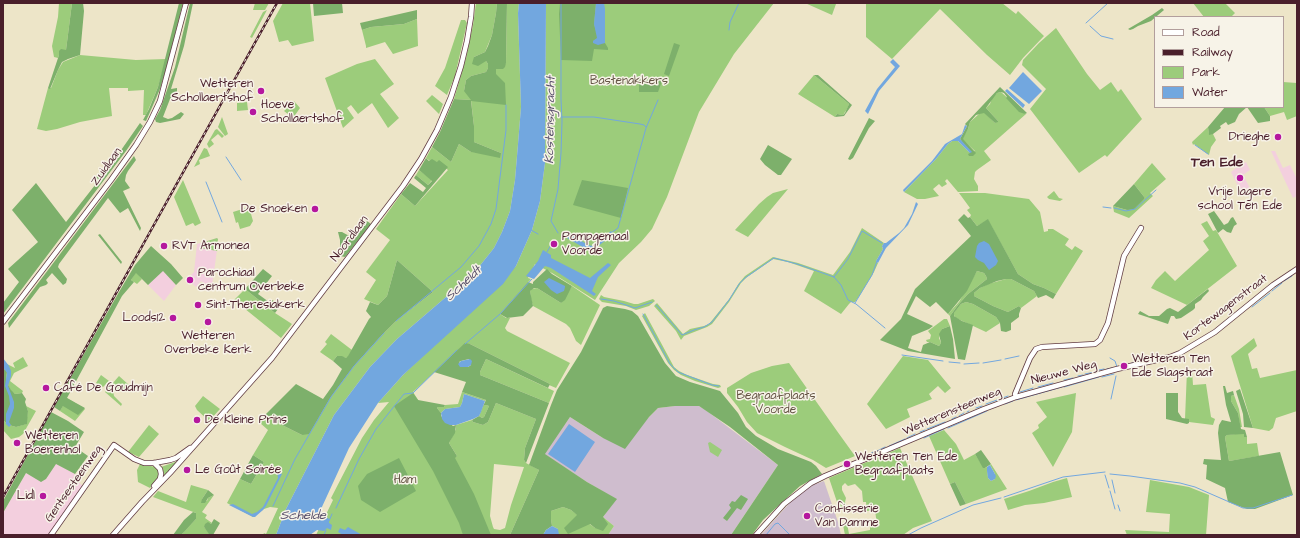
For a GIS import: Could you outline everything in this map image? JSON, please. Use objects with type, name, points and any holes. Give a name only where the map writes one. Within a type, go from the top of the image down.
[{"type":"street","name":"Zuidlaan","points":[[3,322],[111,180],[136,145],[150,122],[160,101],[186,3]]},
{"type":"street","name":"Noordlaan","points":[[113,535],[272,358],[403,186],[421,159],[437,130],[451,97],[461,66],[471,16],[472,3]]},
{"type":"street","name":"Wetterensteenweg","points":[[756,535],[784,504],[811,483],[967,416],[1016,397],[1015,394],[1030,358],[1036,349],[1042,347],[1095,344],[1102,338],[1108,323],[1124,256],[1141,228]]},
{"type":"street","name":"Kortewagenstraat","points":[[1117,369],[1170,358],[1188,349],[1215,332],[1274,285],[1297,269]]},
{"type":"street","name":"Nieuwe Weg","points":[[1016,397],[1117,369]]},
{"type":"street","name":"Noordlaan","points":[[114,445],[134,459],[144,463],[154,463],[176,458],[195,445]]},
{"type":"street","name":"Gentsesteenweg","points":[[51,535],[114,445]]},
{"type":"street","name":"Noordlaan","points":[[142,502],[161,477],[160,469],[154,463]]},
{"type":"shaded area","points":[[1271,151],[1275,151],[1283,168],[1290,165],[1297,179],[1297,196],[1293,198]]},
{"type":"shaded area","name":"Vrije lagere school Ten Ede","points":[[1246,162],[1250,170],[1243,175],[1251,190],[1242,194],[1231,172]]},
{"type":"shaded area","points":[[217,238],[217,250],[212,286],[201,281],[196,287],[187,279],[194,272],[197,244]]},
{"type":"shaded area","points":[[163,270],[176,285],[164,301],[148,285]]},
{"type":"shaded area","points":[[699,406],[778,465],[731,535],[608,535],[614,526],[603,517],[616,499],[544,454],[570,417],[603,438],[649,417],[658,408]]},
{"type":"shaded area","points":[[56,463],[75,474],[73,478],[83,486],[49,535],[3,535],[3,513],[26,473],[42,481],[46,479]]},
{"type":"shaded area","points":[[824,481],[841,535],[761,535],[795,497],[813,485]]},
{"type":"green space","points":[[59,3],[72,3],[66,50],[59,55],[58,58],[54,57],[52,46],[58,17]]},
{"type":"green space","points":[[72,3],[83,3],[84,11],[80,55],[62,62],[50,89],[48,88],[59,51],[61,49],[66,50]]},
{"type":"green space","points":[[179,3],[183,3],[166,69],[160,89],[146,121],[143,120],[158,87]]},
{"type":"green space","points":[[190,3],[193,3],[184,46],[171,89],[177,88],[177,93],[170,99],[163,117],[168,119],[181,112],[184,114],[180,119],[160,123],[156,122],[155,119],[160,110],[175,67]]},
{"type":"green space","points":[[255,3],[269,3],[265,10],[253,10]]},
{"type":"green space","points":[[283,3],[310,3],[314,41],[292,46],[288,40],[279,42],[273,21]]},
{"type":"green space","points":[[313,3],[342,3],[343,13],[314,16]]},
{"type":"green space","points":[[476,3],[497,3],[496,13],[492,35],[485,52],[474,57],[486,61],[488,68],[486,72],[471,76],[466,80],[464,91],[496,73],[496,69],[500,69],[506,63],[507,3],[519,3],[521,107],[515,180],[510,211],[502,232],[494,248],[474,273],[397,339],[370,367],[334,415],[286,509],[276,535],[263,535],[264,533],[266,534],[278,508],[270,507],[264,509],[253,517],[227,503],[240,479],[251,484],[264,462],[253,455],[268,430],[259,422],[264,416],[302,435],[320,415],[331,397],[354,366],[382,335],[396,321],[433,292],[397,260],[387,296],[378,305],[364,299],[376,280],[366,272],[390,240],[376,229],[401,194],[415,206],[448,170],[437,162],[430,161],[426,158],[432,147],[451,162],[459,144],[471,152],[501,153],[474,142],[471,100],[454,99],[466,58]]},
{"type":"green space","points":[[497,3],[507,3],[506,63],[503,69],[496,69],[496,74],[505,83],[506,105],[471,101],[474,142],[501,153],[500,158],[471,152],[459,144],[451,162],[432,147],[454,99],[471,100],[464,91],[466,80],[471,76],[486,72],[488,68],[486,61],[478,66],[472,64],[474,57],[485,52],[488,46],[492,35]]},
{"type":"green space","points":[[546,3],[774,3],[734,54],[699,112],[667,197],[652,229],[619,263],[595,300],[535,264],[528,278],[531,279],[500,314],[506,318],[510,318],[505,328],[507,331],[570,363],[556,388],[470,344],[465,344],[413,392],[455,457],[457,456],[449,443],[456,429],[456,425],[472,420],[473,422],[483,425],[488,422],[496,403],[536,419],[525,448],[524,460],[526,463],[539,470],[510,535],[316,535],[333,500],[331,498],[362,438],[374,420],[389,402],[378,403],[403,375],[516,266],[532,230],[540,201],[545,163]],"holes":[[[494,464],[524,467],[505,528],[500,530],[494,529],[490,516]]]},
{"type":"green space","points":[[560,3],[596,3],[594,24],[598,38],[593,41],[605,43],[608,50],[594,49],[592,61],[561,60]]},
{"type":"green space","points":[[805,3],[831,3],[836,4],[832,15]]},
{"type":"green space","points":[[866,3],[1002,3],[1016,14],[1018,11],[1044,36],[1023,58],[1010,75],[987,55],[940,9],[892,59],[866,37]]},
{"type":"green space","points":[[1193,3],[1225,3],[1235,13],[1232,16],[1203,16]]},
{"type":"green space","points":[[1162,8],[1164,10],[1157,16],[1154,16],[1154,18],[1151,21],[1133,29],[1128,29]]},
{"type":"green space","points":[[267,10],[252,38],[250,37],[263,12]]},
{"type":"green space","points":[[417,10],[417,19],[404,24],[371,27],[362,30],[360,23]]},
{"type":"green space","points":[[417,19],[418,46],[393,54],[385,42],[366,48],[362,30],[371,27],[404,24]]},
{"type":"green space","points":[[461,20],[465,20],[467,23],[455,76],[447,95],[435,86],[445,68]]},
{"type":"green space","points":[[1056,28],[1087,74],[1100,90],[1111,82],[1118,92],[1121,89],[1142,119],[1107,157],[1105,155],[1079,173],[1030,109],[1046,89],[1022,65],[1023,60]]},
{"type":"green space","points":[[674,43],[680,45],[669,76],[664,74]]},
{"type":"green space","points":[[80,55],[136,60],[166,59],[158,87],[146,115],[143,115],[144,90],[128,91],[128,88],[109,88],[112,116],[80,122],[46,131],[37,129],[48,88],[51,88],[58,70],[63,62]]},
{"type":"green space","points":[[375,59],[394,84],[380,94],[399,118],[388,128],[372,103],[358,114],[351,105],[347,108],[354,118],[343,128],[325,78],[357,64]]},
{"type":"green space","points":[[814,75],[849,104],[843,115],[837,114],[835,117],[798,94]]},
{"type":"green space","points":[[814,75],[818,75],[852,105],[844,116],[835,117],[837,114],[843,115],[849,104]]},
{"type":"green space","points":[[633,76],[635,78],[662,81],[658,92],[639,92],[639,82],[631,81]]},
{"type":"green space","points":[[1284,82],[1297,83],[1297,116],[1287,120],[1284,112],[1270,116],[1265,108],[1284,108]]},
{"type":"green space","points":[[1000,87],[1027,113],[1025,114],[1019,112],[1006,98],[1007,97],[1004,93],[997,93],[986,108],[998,122],[995,123],[984,113],[976,115],[970,122],[963,139],[976,153],[973,156],[969,156],[968,154],[970,153],[960,139],[967,126],[965,124]]},
{"type":"green space","points":[[1001,92],[1026,114],[984,151],[991,160],[975,172],[974,179],[978,186],[978,191],[958,192],[947,179],[945,181],[947,184],[942,187],[939,184],[933,189],[939,196],[917,199],[904,192],[952,141],[958,141],[970,153],[975,151],[962,139],[970,122],[979,114],[984,112],[995,123],[998,121],[986,108],[990,104],[992,98],[997,93]]},
{"type":"green space","points":[[432,95],[443,104],[439,114],[426,101]]},
{"type":"green space","points":[[294,101],[300,108],[293,118],[284,111]]},
{"type":"green space","points":[[247,102],[248,110],[237,111],[237,103]]},
{"type":"green space","points":[[1224,108],[1246,108],[1239,114],[1235,122],[1228,125],[1226,122],[1213,134],[1209,135],[1208,127]]},
{"type":"green space","points":[[1248,108],[1265,108],[1270,116],[1270,121],[1258,123]]},
{"type":"green space","points":[[222,117],[228,134],[225,136],[218,127]]},
{"type":"green space","points":[[869,118],[875,121],[869,128],[853,158],[850,160],[848,159]]},
{"type":"green space","points":[[140,123],[143,126],[126,151],[3,314],[3,303],[19,282],[8,269],[38,242],[12,210],[36,183],[66,222],[99,180],[96,177],[110,166]]},
{"type":"green space","points":[[1208,127],[1209,134],[1213,134],[1216,140],[1211,147],[1209,155],[1194,144],[1193,145],[1192,142]]},
{"type":"green space","points":[[217,129],[224,136],[222,138],[218,134],[211,140],[214,144],[209,148],[207,144]]},
{"type":"green space","points":[[768,145],[792,159],[781,175],[778,175],[760,159]]},
{"type":"green space","points":[[204,148],[207,149],[210,156],[199,160],[200,164],[194,167]]},
{"type":"green space","points":[[134,156],[136,160],[128,171],[125,181],[130,188],[123,191],[141,228],[140,231],[128,208],[120,213],[108,198],[59,264],[58,267],[67,279],[66,283],[63,285],[52,273],[46,280],[48,283],[40,287],[9,328],[8,323]]},
{"type":"green space","points":[[426,158],[429,161],[432,159],[437,162],[439,160],[448,167],[415,206],[401,194],[410,183],[423,192],[426,188],[414,178],[416,175],[428,185],[432,181],[419,170]]},
{"type":"green space","points":[[1152,163],[1166,179],[1150,193],[1153,196],[1129,218],[1114,212],[1113,206],[1127,210],[1145,198],[1134,184]]},
{"type":"green space","points":[[419,170],[432,180],[428,185],[416,175]]},
{"type":"green space","points":[[183,180],[201,223],[195,226],[193,223],[186,226],[174,197]]},
{"type":"green space","points":[[582,180],[628,188],[621,218],[573,205]]},
{"type":"green space","points":[[1134,184],[1145,198],[1134,209],[1127,210],[1113,206]]},
{"type":"green space","points":[[788,189],[748,237],[735,230],[767,197],[773,193]]},
{"type":"green space","points":[[1054,191],[1059,198],[1063,199],[1060,201],[1049,199],[1047,197]]},
{"type":"green space","points":[[959,193],[985,193],[1029,199],[1040,212],[1044,232],[1048,231],[1048,229],[1053,229],[1069,239],[1065,245],[1072,250],[1075,246],[1083,251],[1056,294],[1033,284],[1018,274],[988,220],[977,226],[967,210],[970,208]]},
{"type":"green space","points":[[249,207],[253,221],[250,226],[240,229],[238,222],[236,223],[233,212]]},
{"type":"green space","points":[[1214,211],[1224,225],[1233,217],[1237,224],[1234,226],[1231,233],[1223,229],[1218,233],[1208,214]]},
{"type":"green space","points":[[964,214],[968,218],[970,217],[977,226],[988,219],[1018,274],[1033,284],[1056,294],[1053,299],[1046,295],[1038,298],[1034,291],[1011,279],[997,281],[980,288],[974,293],[974,296],[1008,312],[1019,306],[1021,308],[1019,317],[1011,323],[1011,330],[1006,332],[1001,331],[1000,323],[996,317],[973,304],[966,302],[961,304],[954,313],[954,316],[973,325],[965,360],[958,359],[950,316],[968,294],[987,279],[984,273],[977,271],[967,291],[948,314],[936,302],[930,307],[916,296],[907,314],[933,326],[912,336],[908,348],[921,352],[923,345],[930,342],[939,346],[941,343],[939,334],[942,329],[950,326],[955,359],[908,351],[880,340],[901,319],[915,289],[971,236],[958,220]]},
{"type":"green space","points":[[367,221],[371,224],[345,257],[340,256],[340,240],[338,232],[342,232],[351,237],[359,227],[362,229]]},
{"type":"green space","points":[[1207,221],[1213,231],[1216,230],[1237,266],[1187,305],[1151,288],[1156,280],[1165,271],[1175,281],[1209,250],[1203,241],[1209,236],[1201,224]]},
{"type":"green space","points":[[862,228],[884,243],[882,246],[883,249],[876,261],[878,263],[874,272],[860,295],[855,302],[851,302],[849,304],[841,314],[804,291],[814,271],[788,262],[773,259],[741,283],[712,324],[684,336],[681,340],[676,331],[654,306],[657,303],[683,334],[690,329],[709,324],[745,276],[773,257],[798,263],[833,275],[850,252]]},
{"type":"green space","points":[[100,234],[122,262],[121,264],[98,235]]},
{"type":"green space","points":[[217,238],[217,251],[201,248],[201,243]]},
{"type":"green space","points":[[151,246],[171,264],[183,278],[176,285],[163,271],[148,285],[136,273],[131,280],[134,282],[122,296],[67,398],[85,408],[78,415],[63,406],[60,411],[54,407],[135,265]]},
{"type":"green space","points":[[397,260],[433,292],[396,321],[354,366],[331,397],[309,434],[302,435],[264,416],[296,384],[323,399],[342,369],[333,361],[337,356],[346,358],[348,356],[371,317],[366,311],[370,302],[378,305],[387,296]]},
{"type":"green space","points":[[263,269],[272,276],[258,294],[269,302],[272,300],[281,305],[275,313],[245,289]]},
{"type":"green space","points":[[547,269],[552,274],[572,286],[565,300],[561,303],[537,288],[534,288],[530,291],[533,306],[523,316],[507,318],[500,314],[528,282],[533,284],[533,282]]},
{"type":"green space","points":[[977,271],[984,273],[987,279],[968,294],[950,316],[948,314],[959,302]]},
{"type":"green space","points":[[136,272],[142,279],[137,284],[131,280]]},
{"type":"green space","points":[[1006,279],[1011,279],[1034,291],[1037,296],[1021,308],[1019,306],[1008,312],[974,296],[974,293],[980,288]]},
{"type":"green space","points":[[572,286],[600,305],[581,345],[576,341],[570,328],[566,324],[533,306],[531,299],[531,289],[537,288],[561,303]]},
{"type":"green space","points":[[245,289],[275,313],[292,324],[281,338],[234,300]]},
{"type":"green space","points":[[1208,289],[1209,291],[1195,304],[1195,308],[1193,310],[1181,318],[1176,319],[1174,316],[1171,316],[1168,324],[1138,314],[1140,311],[1149,316],[1159,316],[1170,308],[1178,312]]},
{"type":"green space","points":[[601,295],[634,304],[653,299],[655,301],[649,306],[636,310],[626,306],[602,302],[599,299]]},
{"type":"green space","points":[[966,302],[973,304],[996,317],[1000,323],[986,332],[956,318],[953,314],[961,304]]},
{"type":"green space","points":[[607,306],[632,311],[638,316],[665,363],[676,376],[720,391],[738,413],[746,427],[756,436],[778,449],[811,462],[822,474],[800,486],[763,520],[752,535],[731,535],[778,465],[730,427],[699,406],[658,408],[649,417],[625,449],[603,438],[570,417],[545,454],[587,482],[617,499],[603,517],[608,524],[603,531],[590,524],[568,534],[564,528],[577,515],[571,510],[563,507],[551,511],[552,526],[546,530],[543,535],[510,535],[539,470],[529,465],[557,390],[581,352],[603,308]]},
{"type":"green space","points":[[645,313],[674,367],[687,375],[720,385],[721,387],[718,388],[695,381],[674,370],[668,363],[642,316]]},
{"type":"green space","points":[[944,319],[947,319],[950,326],[942,329],[939,338],[941,343],[939,346],[927,342],[926,340],[930,339],[931,335],[928,331]]},
{"type":"green space","points":[[331,334],[352,350],[348,357],[337,356],[333,361],[320,352],[327,344],[325,342]]},
{"type":"green space","points":[[1254,338],[1257,346],[1248,354],[1252,369],[1257,368],[1260,378],[1297,370],[1297,411],[1276,418],[1273,428],[1269,431],[1253,428],[1231,356]]},
{"type":"green space","points":[[465,343],[470,344],[550,384],[548,388],[486,359],[480,372],[480,375],[549,403],[526,463],[524,460],[525,448],[536,419],[496,403],[488,422],[483,425],[473,422],[472,420],[479,416],[482,418],[484,417],[489,406],[483,406],[486,400],[462,392],[466,382],[434,372]],"holes":[[[469,359],[471,365],[464,367],[459,362]]]},
{"type":"green space","points":[[903,356],[928,360],[951,388],[945,393],[938,386],[929,394],[932,399],[907,409],[910,417],[886,429],[867,404]]},
{"type":"green space","points":[[23,357],[28,366],[14,373],[10,381],[23,391],[22,393],[15,394],[11,391],[7,383],[7,372],[5,369],[3,370],[3,362],[15,368],[13,363]]},
{"type":"green space","points":[[486,359],[554,391],[549,403],[480,375]]},
{"type":"green space","name":"Begraafplaats Voorde","points":[[789,363],[855,456],[826,468],[813,460],[757,433],[747,422],[727,393],[727,388],[751,373],[772,366]]},
{"type":"green space","points":[[5,369],[7,372],[7,383],[11,390],[15,394],[22,393],[26,399],[25,402],[28,411],[27,424],[16,427],[9,425],[4,421],[3,370]]},
{"type":"green space","points":[[1187,370],[1192,370],[1193,385],[1206,384],[1211,417],[1215,419],[1213,425],[1189,422],[1189,419],[1185,419]]},
{"type":"green space","points":[[101,375],[109,381],[103,387],[96,383]]},
{"type":"green space","points":[[119,376],[129,385],[125,391],[119,389],[113,391],[114,396],[122,404],[121,406],[105,392]]},
{"type":"green space","points":[[1223,386],[1225,386],[1227,393],[1233,391],[1234,395],[1231,396],[1231,401],[1238,413],[1241,429],[1245,430],[1247,437],[1244,437],[1244,434],[1227,435],[1225,437],[1229,461],[1280,452],[1293,495],[1255,509],[1247,509],[1228,502],[1225,488],[1206,479],[1207,465],[1203,464],[1204,459],[1221,460],[1218,433],[1219,425],[1222,420],[1231,422]]},
{"type":"green space","points":[[1240,389],[1253,428],[1244,427],[1243,414],[1236,391]]},
{"type":"green space","points":[[462,392],[486,400],[485,401],[464,394],[460,407],[445,409],[441,413],[437,408],[438,407],[458,404]]},
{"type":"green space","points":[[413,393],[418,400],[445,405],[444,407],[437,408],[441,413],[441,416],[453,426],[456,425],[455,433],[449,443],[457,456],[455,458],[474,494],[491,535],[463,535],[459,523],[433,471],[394,406]]},
{"type":"green space","points":[[1076,393],[1072,432],[1053,467],[1032,433],[1039,428],[1038,425],[1047,417],[1036,402]]},
{"type":"green space","points":[[1166,393],[1178,393],[1178,412],[1182,418],[1189,419],[1189,423],[1187,424],[1166,419]]},
{"type":"green space","points":[[1234,395],[1239,409],[1242,427],[1240,427],[1238,413],[1231,401],[1231,396]]},
{"type":"green space","points":[[203,396],[220,409],[209,421],[197,410],[195,406]]},
{"type":"green space","points":[[67,398],[85,409],[75,421],[60,411]]},
{"type":"green space","points":[[26,406],[36,411],[23,434],[19,437],[11,439],[3,430],[3,418],[9,425],[16,427],[26,424],[28,411]]},
{"type":"green space","points":[[483,406],[489,406],[484,417],[482,418],[479,416]]},
{"type":"green space","points":[[51,412],[84,432],[75,447],[88,456],[75,474],[56,464],[46,479],[41,482],[26,473],[3,513],[3,501]]},
{"type":"green space","points":[[149,425],[159,434],[139,457],[128,452]]},
{"type":"green space","points":[[944,430],[956,444],[964,460],[975,454],[985,468],[987,467],[988,478],[991,481],[995,479],[995,474],[990,465],[991,464],[1007,489],[966,504],[955,482],[950,484],[929,436]]},
{"type":"green space","points":[[1244,433],[1244,437],[1247,437],[1247,444],[1257,443],[1259,456],[1229,461],[1225,437],[1227,435]]},
{"type":"green space","points":[[710,442],[722,450],[718,457],[710,452],[708,443]]},
{"type":"green space","points":[[900,448],[932,521],[913,528],[903,535],[845,535],[843,525],[847,523],[849,534],[870,530],[870,526],[877,525],[875,510],[867,511],[866,502],[863,502],[862,491],[855,484],[848,486],[845,483],[842,486],[842,490],[846,498],[846,506],[839,508],[829,478]]},
{"type":"green space","points":[[981,450],[991,464],[985,468],[983,468],[975,454]]},
{"type":"green space","points":[[253,455],[264,462],[251,484],[240,479]]},
{"type":"green space","name":"Ham","points":[[399,458],[416,491],[380,512],[361,500],[358,486],[367,474]]},
{"type":"green space","points":[[178,461],[164,478],[164,473],[161,467]]},
{"type":"green space","points":[[140,464],[159,469],[159,477],[150,488],[138,482],[137,470]]},
{"type":"green space","points":[[1067,478],[1072,497],[1044,503],[1025,505],[1008,510],[1004,499]]},
{"type":"green space","points":[[1150,480],[1189,487],[1209,495],[1206,535],[1127,535],[1125,530],[1169,532],[1170,514],[1146,512]]},
{"type":"green space","points":[[955,482],[966,504],[960,506],[950,484]]},
{"type":"green space","points":[[191,485],[208,490],[202,499],[207,501],[208,498],[214,495],[202,512],[207,515],[205,518],[212,523],[204,527],[210,534],[209,535],[181,535],[196,519],[196,513],[153,497],[158,491],[186,502]]},
{"type":"green space","points":[[208,490],[214,495],[208,498],[205,503],[201,503],[202,499]]},
{"type":"green space","points":[[741,495],[748,499],[741,510],[737,508],[727,521],[723,518],[731,508],[729,505],[732,501],[735,502]]},
{"type":"green space","points":[[563,507],[571,510],[595,528],[603,517],[614,526],[608,535],[558,535],[558,529],[552,526],[551,511]]},
{"type":"green space","points":[[193,512],[196,513],[196,519],[181,535],[173,535],[184,520]]},
{"type":"green space","points":[[214,519],[220,523],[213,535],[209,535],[204,527],[208,522],[211,524]]},
{"type":"water","name":"Schelde","points":[[519,3],[546,3],[545,163],[540,201],[532,230],[516,266],[503,284],[403,375],[378,403],[349,448],[321,509],[323,514],[329,519],[329,523],[332,525],[331,530],[327,528],[324,531],[317,530],[310,535],[276,535],[286,509],[334,415],[370,367],[397,339],[474,273],[494,248],[502,232],[510,211],[515,180],[521,107]]},
{"type":"water","points":[[596,3],[604,3],[605,9],[605,43],[598,45],[593,43],[593,41],[597,38],[594,24]]},
{"type":"water","points":[[893,59],[900,66],[879,91],[868,114],[865,111],[877,89],[895,67],[890,62]]},
{"type":"water","points":[[1023,72],[1042,91],[1029,104],[1009,88]]},
{"type":"water","points":[[1007,89],[1025,105],[1023,108],[1005,91]]},
{"type":"water","points":[[965,125],[967,126],[960,139],[972,152],[970,153],[958,141],[952,141],[904,192],[903,190],[932,161],[945,144],[962,134]]},
{"type":"water","points":[[916,202],[918,204],[908,225],[886,248],[878,263],[876,261],[883,249],[882,246],[904,228],[912,214]]},
{"type":"water","points":[[611,231],[613,234],[596,248],[588,250],[567,238],[568,233],[588,245],[593,246]]},
{"type":"water","points":[[984,241],[989,244],[998,261],[996,265],[989,270],[984,263],[975,257],[977,246],[979,243]]},
{"type":"water","points":[[543,250],[551,255],[551,258],[590,278],[608,263],[611,265],[598,277],[592,291],[596,294],[594,296],[551,268],[545,266],[534,279],[526,276],[538,261]]},
{"type":"water","points":[[549,278],[565,286],[564,291],[557,294],[551,290],[544,282]]},
{"type":"water","points":[[3,358],[11,371],[8,386],[14,402],[14,408],[9,422],[11,425],[9,427],[6,424],[6,414],[10,404],[5,386],[7,373],[3,367]]},
{"type":"water","points":[[470,359],[472,361],[471,365],[468,367],[460,367],[458,364],[461,361]]},
{"type":"water","points":[[464,394],[485,401],[479,416],[456,425],[445,423],[442,419],[441,413],[445,409],[460,407]]},
{"type":"water","points":[[569,424],[595,442],[575,472],[548,454]]},
{"type":"water","points":[[990,465],[996,476],[995,479],[991,481],[988,478],[987,471],[987,467]]},
{"type":"water","points":[[277,471],[282,474],[266,506],[255,517],[229,505],[233,504],[252,514],[257,512],[263,507],[278,478]]},
{"type":"water","points":[[552,526],[558,529],[559,535],[543,535],[546,530]]},
{"type":"water","points":[[348,527],[362,535],[343,535],[338,532],[340,528],[345,530]]},
{"type":"waterway","name":"Kostensgracht","points":[[558,233],[551,221],[558,189],[561,153],[561,3]]},
{"type":"waterway","points":[[729,30],[730,22],[739,3]]},
{"type":"waterway","points":[[1086,23],[1108,3]]},
{"type":"waterway","points":[[1090,26],[1101,36],[1113,39]]},
{"type":"waterway","points":[[611,233],[618,228],[646,128],[658,100]]},
{"type":"waterway","points":[[396,321],[461,267],[479,246],[491,224],[496,209],[506,130],[506,105]]},
{"type":"waterway","points":[[561,117],[594,117],[640,124],[646,127]]},
{"type":"waterway","points":[[1195,145],[1208,154]]},
{"type":"waterway","points":[[226,157],[241,180]]},
{"type":"waterway","points":[[206,182],[222,222]]},
{"type":"waterway","points":[[1114,208],[1126,211],[1135,209],[1156,190]]},
{"type":"waterway","points":[[1103,207],[1111,208]]},
{"type":"waterway","points":[[531,230],[538,234]]},
{"type":"waterway","points":[[834,277],[848,259],[862,231],[882,243]]},
{"type":"waterway","points":[[547,252],[551,245]]},
{"type":"waterway","points":[[656,305],[682,335],[704,327],[712,322],[739,284],[745,278],[774,258],[797,264],[834,277],[841,285],[848,300],[856,304],[885,328]]},
{"type":"waterway","points":[[855,303],[872,275],[877,261]]},
{"type":"waterway","points":[[1284,281],[1292,276]]},
{"type":"waterway","points":[[465,344],[500,314],[532,279]]},
{"type":"waterway","points":[[1272,291],[1282,283]]},
{"type":"waterway","points":[[1252,307],[1270,293]]},
{"type":"waterway","points":[[601,299],[614,301],[635,308],[652,302]]},
{"type":"waterway","points":[[643,314],[670,364],[678,372],[712,385],[719,386]]},
{"type":"waterway","points":[[273,506],[295,459],[331,397],[354,366],[384,333]]},
{"type":"waterway","points":[[336,508],[359,459],[376,429],[404,394],[413,393],[457,350]]},
{"type":"waterway","points":[[902,355],[943,361]]},
{"type":"waterway","points":[[1005,359],[1019,356]]},
{"type":"waterway","points":[[1107,369],[1117,367],[1115,361],[1110,358]]},
{"type":"waterway","points":[[983,363],[1001,360]]},
{"type":"waterway","points":[[949,362],[960,363]]},
{"type":"waterway","points":[[1125,365],[1136,362]]},
{"type":"waterway","points":[[964,364],[979,363]]},
{"type":"waterway","points":[[1099,370],[1104,369]]},
{"type":"waterway","points":[[1085,374],[1095,372]]},
{"type":"waterway","points":[[1102,377],[1114,374]]},
{"type":"waterway","points":[[1078,376],[1083,375]]},
{"type":"waterway","points":[[1111,399],[1116,376]]},
{"type":"waterway","points":[[1064,387],[1099,377]]},
{"type":"waterway","points":[[1064,380],[1073,378]]},
{"type":"waterway","points":[[1038,387],[1053,383]]},
{"type":"waterway","points":[[1016,400],[1062,387]]},
{"type":"waterway","points":[[1020,392],[1033,388]]},
{"type":"waterway","points":[[986,404],[1008,396]]},
{"type":"waterway","points":[[1005,404],[1013,401]]},
{"type":"waterway","points":[[976,408],[982,406]]},
{"type":"waterway","points":[[990,409],[998,406]]},
{"type":"waterway","points":[[948,428],[987,411]]},
{"type":"waterway","points":[[959,416],[964,413]]},
{"type":"waterway","points":[[952,419],[956,417]]},
{"type":"waterway","points":[[927,429],[945,422]]},
{"type":"waterway","points":[[924,438],[944,429]]},
{"type":"waterway","points":[[920,432],[925,430]]},
{"type":"waterway","points":[[907,438],[915,434]]},
{"type":"waterway","points":[[889,446],[905,439]]},
{"type":"waterway","points":[[877,451],[885,447]]},
{"type":"waterway","points":[[861,457],[867,455]]},
{"type":"waterway","points":[[1004,497],[1063,477],[1105,472]]},
{"type":"waterway","points":[[1110,474],[1180,483],[1195,487],[1243,508],[1253,508],[1292,495]]},
{"type":"waterway","points":[[1105,475],[1109,488]]},
{"type":"waterway","points":[[1112,480],[1115,493]]},
{"type":"waterway","points":[[1110,491],[1115,509]]},
{"type":"waterway","points":[[908,535],[973,505],[1001,498]]},
{"type":"waterway","points":[[1118,505],[1120,511]]},
{"type":"waterway","points":[[329,521],[332,514]]},
{"type":"waterway","points":[[766,535],[775,524],[778,523],[790,535]]},
{"type":"waterway","points":[[324,535],[326,530]]},
{"type":"railway","points":[[3,497],[277,3]]},
{"type":"place","name":"Wetteren Schollaertshof","points":[[261,91]]},
{"type":"place","name":"Hoeve Schollaertshof","points":[[253,112]]},
{"type":"place","name":"Drieghe","points":[[1278,137]]},
{"type":"place","name":"Vrije lagere school Ten Ede","points":[[1240,178]]},
{"type":"place","name":"De Snoeken","points":[[315,209]]},
{"type":"place","name":"Pompgemaal Voorde","points":[[554,244]]},
{"type":"place","name":"RVT Armonea","points":[[164,246]]},
{"type":"place","name":"Parochiaal centrum Overbeke","points":[[190,280]]},
{"type":"place","name":"Sint-Theresiakerk","points":[[198,305]]},
{"type":"place","name":"Loods12","points":[[173,318]]},
{"type":"place","name":"Wetteren Overbeke Kerk","points":[[208,322]]},
{"type":"place","name":"Wetteren Ten Ede Slagstraat","points":[[1124,366]]},
{"type":"place","name":"Café De Goudmijn","points":[[46,388]]},
{"type":"place","name":"De Kleine Prins","points":[[197,420]]},
{"type":"place","name":"Wetteren Boerenhol","points":[[17,443]]},
{"type":"place","name":"Wetteren Ten Ede Begraafplaats","points":[[847,464]]},
{"type":"place","name":"Le Goût Soirée","points":[[187,470]]},
{"type":"place","name":"Lidl","points":[[43,496]]},
{"type":"place","name":"Confisserie Van Damme","points":[[807,516]]},
{"type":"district","name":"Ten Ede","points":[[1217,163]]},
{"type":"park label","name":"Bastenakkers","points":[[629,81]]},
{"type":"water label","name":"Scheldt","points":[[464,284]]}]
